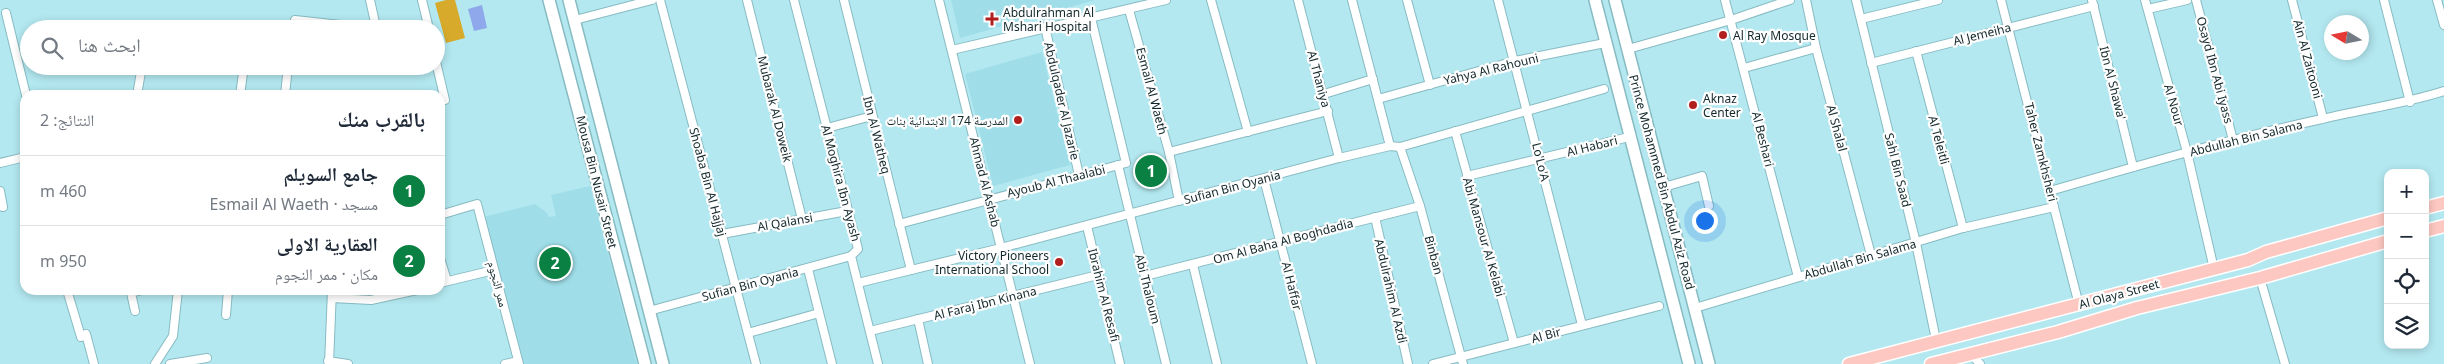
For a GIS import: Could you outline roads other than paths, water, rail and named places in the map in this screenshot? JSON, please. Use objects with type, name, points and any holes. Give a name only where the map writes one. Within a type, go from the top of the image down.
[{"type":"main road","name":"Mousa Bin Nusair Street","points":[[550,0],[645,364]]},
{"type":"main road","name":"Mousa Bin Nusair Street","points":[[569,0],[663,364]]},
{"type":"main road","name":"Prince Mohammed Bin Abdul Aziz Road","points":[[1595,0],[1689,364]]},
{"type":"main road","name":"Prince Mohammed Bin Abdul Aziz Road","points":[[1614,0],[1709,364]]},
{"type":"main road","points":[[2429,207],[2444,203]]},
{"type":"main road","name":"Al Olaya Street","points":[[1849,364],[2214,269],[2266,252],[2384,219]]},
{"type":"main road","points":[[2429,230],[2444,226]]},
{"type":"main road","name":"Al Olaya Street","points":[[1931,364],[1976,359],[2219,287],[2260,278],[2384,242]]},
{"type":"main road","points":[[2266,252],[2260,261],[2260,271],[2264,273],[2282,272]]},
{"type":"main road","points":[[2214,269],[2231,269],[2237,273],[2236,278],[2219,287]]},
{"type":"street","points":[[370,0],[374,20]]},
{"type":"street","points":[[422,0],[426,20]]},
{"type":"street","points":[[574,20],[651,0]]},
{"type":"street","name":"Shoaba Bin Al Hajjaj","points":[[660,0],[756,364]]},
{"type":"street","name":"Mubarak Al Doweik","points":[[747,0],[802,219]]},
{"type":"street","name":"Al Moghira Ibn Ayash","points":[[794,0],[858,249],[851,256],[878,364]]},
{"type":"street","name":"Ibn Al Watheq","points":[[844,0],[911,270]]},
{"type":"street","name":"Ahmad Al Ashab","points":[[939,0],[988,198],[1015,297],[1030,364]]},
{"type":"street","points":[[952,50],[1166,0]]},
{"type":"street","points":[[1212,0],[1248,132]]},
{"type":"street","name":"Al Thaniya","points":[[1298,0],[1324,94],[1339,158]]},
{"type":"street","points":[[1352,0],[1390,146]]},
{"type":"street","points":[[1407,0],[1430,84]]},
{"type":"street","name":"Lo'Lo'A","points":[[1498,0],[1582,325]]},
{"type":"street","name":"Al Beshari","points":[[1726,0],[1798,277]]},
{"type":"street","points":[[1628,49],[1731,20],[1790,0]]},
{"type":"street","name":"Al Shalal","points":[[1806,0],[1816,48],[1870,255]]},
{"type":"street","name":"Sahl Bin Saad","points":[[1856,0],[1916,243],[1936,340]]},
{"type":"street","points":[[1861,19],[1909,4],[1938,0]]},
{"type":"street","name":"Taher Zamkhsheri","points":[[2001,0],[2010,27],[2079,305]]},
{"type":"street","name":"Al Nour","points":[[2145,0],[2188,152],[2214,269]]},
{"type":"street","points":[[2148,10],[2187,0]]},
{"type":"street","name":"Osayd Ibn Abi Iyass","points":[[2196,0],[2234,140]]},
{"type":"street","name":"Ain Al Zaitooni","points":[[2292,0],[2323,118]]},
{"type":"street","points":[[2384,0],[2410,102]]},
{"type":"street","points":[[2437,0],[2444,25]]},
{"type":"street","name":"Al Jemeiha","points":[[1871,63],[2010,27],[2093,3]]},
{"type":"street","name":"Ibn Al Shawa'","points":[[2093,3],[2134,167]]},
{"type":"street","name":"Esmail Al Waeth","points":[[1129,10],[1168,152],[1179,201]]},
{"type":"street","points":[[6,13],[20,70]]},
{"type":"street","name":"Ayoub Al Thaalabi","points":[[899,224],[988,198],[1126,162],[1091,18]]},
{"type":"street","name":"Abdulqader Al Jazarie","points":[[1045,27],[1080,175]]},
{"type":"street","name":"Yahya Al Rahouni","points":[[1378,99],[1515,61],[1605,43]]},
{"type":"street","points":[[1744,68],[1816,48]]},
{"type":"street","name":"Al Teleitli","points":[[1916,51],[1963,228]]},
{"type":"street","points":[[21,75],[25,90]]},
{"type":"street","points":[[139,90],[141,75]]},
{"type":"street","points":[[241,90],[243,75]]},
{"type":"street","points":[[286,90],[287,75]]},
{"type":"street","points":[[439,75],[443,90]]},
{"type":"street","points":[[1324,94],[1373,79]]},
{"type":"street","name":"Sufian Bin Oyania","points":[[858,284],[1087,226],[1339,158],[1390,146],[1400,148],[1604,89]]},
{"type":"street","name":"Abdullah Bin Salama","points":[[2050,191],[2234,140],[2323,118],[2410,102],[2444,91]]},
{"type":"street","points":[[1168,152],[1328,111]]},
{"type":"street","points":[[826,128],[872,116]]},
{"type":"street","name":"Abi Mansour Al Kelabi","points":[[1455,131],[1514,343]]},
{"type":"street","name":"Al Habari","points":[[1467,176],[1540,160],[1629,137]]},
{"type":"street","name":"Binban","points":[[1400,148],[1420,206],[1462,360]]},
{"type":"street","points":[[0,163],[20,158]]},
{"type":"street","name":"Abi Thaloum","points":[[1118,165],[1166,364]]},
{"type":"street","points":[[1664,187],[1702,176],[1710,206]]},
{"type":"street","name":"Al Haffar","points":[[1264,179],[1312,364]]},
{"type":"street","points":[[0,191],[4,207]]},
{"type":"street","name":"ممر النجوم","points":[[445,214],[477,204],[518,362]]},
{"type":"street","name":"Om Al Baha Al Boghdadia","points":[[1145,276],[1420,206]]},
{"type":"street","name":"Abdullah Bin Salama","points":[[1695,308],[1963,228],[2054,208]]},
{"type":"street","name":"Al Qalansi","points":[[722,234],[847,210]]},
{"type":"street","name":"Abdulrahim Al Azdi","points":[[1375,217],[1408,364]]},
{"type":"street","name":"Ibrahim Al Resafi","points":[[1087,226],[1120,364]]},
{"type":"street","name":"Sufian Bin Oyania","points":[[649,311],[851,256]]},
{"type":"street","points":[[1193,265],[1217,364]]},
{"type":"street","points":[[808,269],[832,364]]},
{"type":"street","points":[[445,282],[494,270]]},
{"type":"street","name":"Al Faraj Ibn Kinana","points":[[870,331],[1015,297],[1098,275]]},
{"type":"street","points":[[2260,278],[2285,364]]},
{"type":"street","points":[[68,295],[81,337],[86,334],[94,364]]},
{"type":"street","points":[[131,295],[135,311]]},
{"type":"street","points":[[155,364],[173,336],[177,295]]},
{"type":"street","points":[[226,315],[228,295]]},
{"type":"street","points":[[332,295],[328,363],[348,364]]},
{"type":"street","points":[[338,295],[371,300],[394,295]]},
{"type":"street","name":"Al Bir","points":[[1433,364],[1462,360],[1514,343],[1658,306]]},
{"type":"street","points":[[748,333],[820,313]]},
{"type":"street","points":[[918,319],[928,364]]},
{"type":"street","points":[[170,364],[207,358]]},
{"type":"street","points":[[504,364],[518,362]]},
{"type":"water","points":[[482,5],[487,28],[474,31],[468,9]]},
{"type":"place","name":"Abdulrahman Al Mshari Hospital","points":[[992,19]]},
{"type":"place","name":"Al Ray Mosque","points":[[1723,35]]},
{"type":"place","name":"Aknaz Center","points":[[1693,105]]},
{"type":"place","name":"المدرسة 174 الابتدائية بنات","points":[[1018,120]]},
{"type":"place","name":"جامع السويلم","points":[[1151,171]]},
{"type":"place","name":"Victory Pioneers International School","points":[[1059,262]]},
{"type":"place","name":"العقارية الاولى","points":[[555,263]]}]
